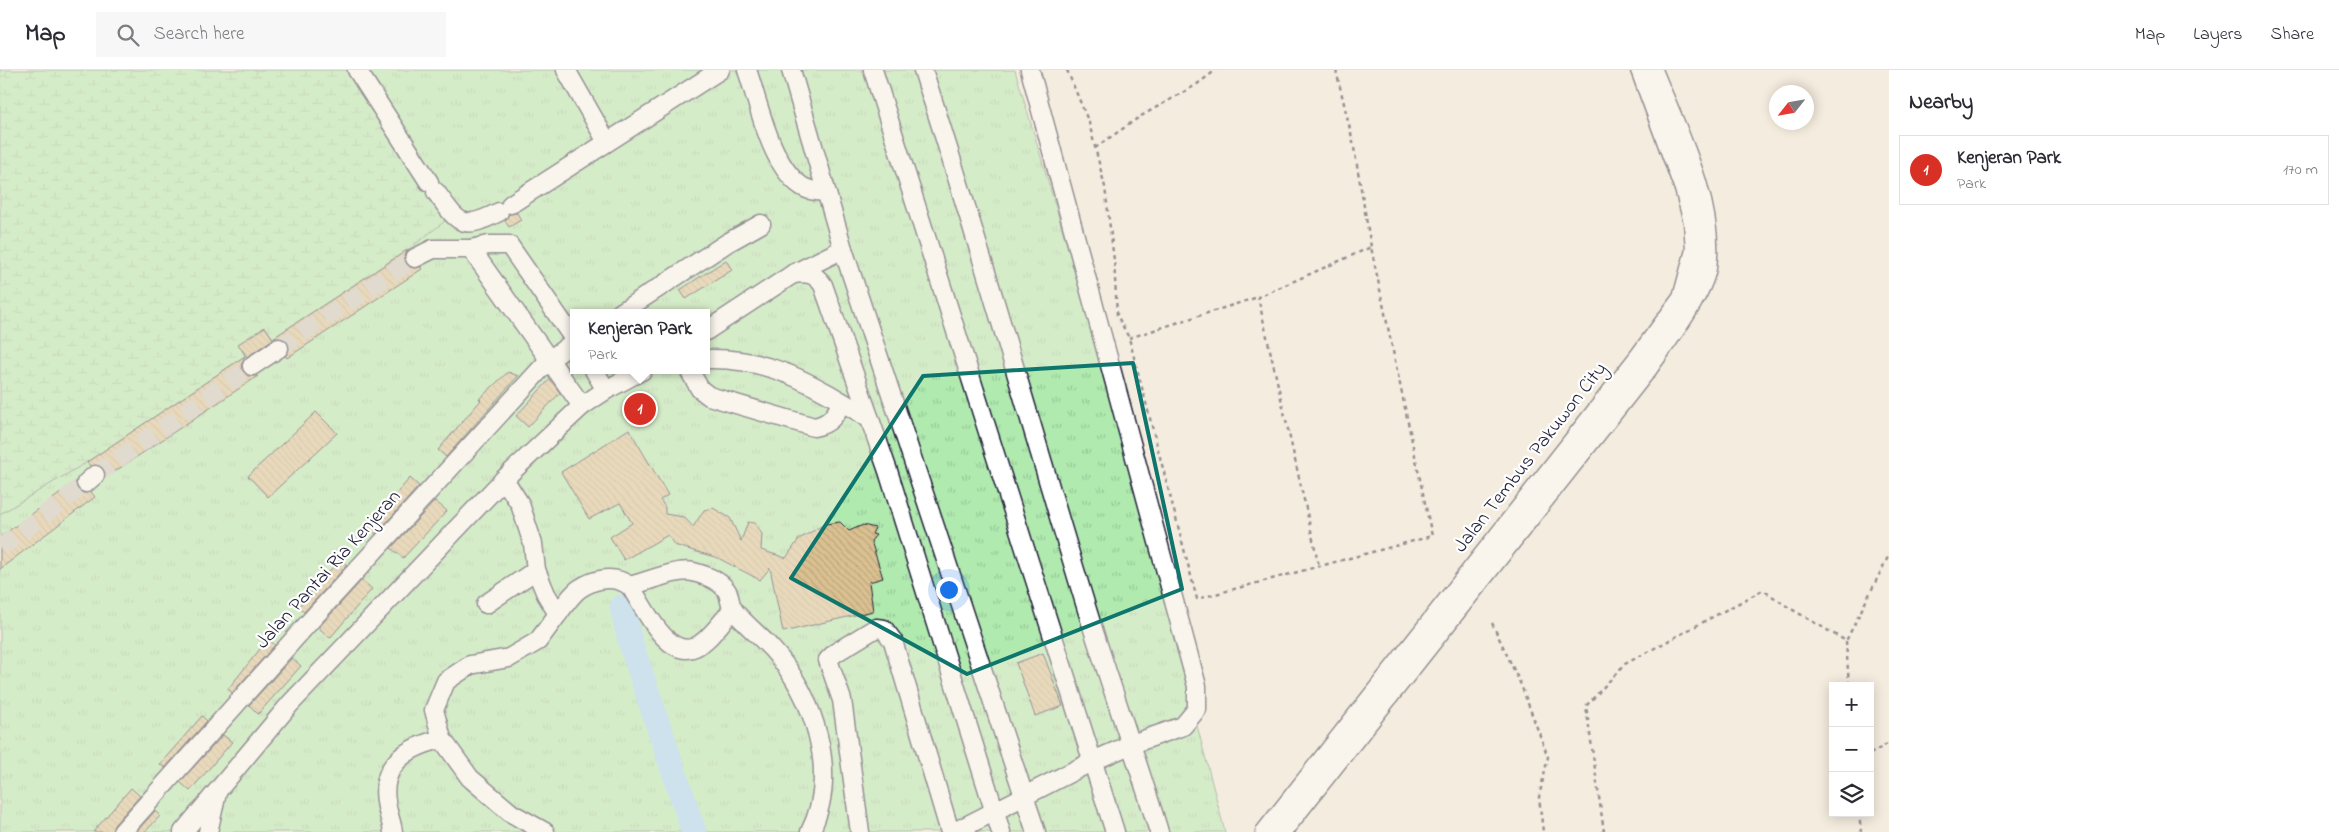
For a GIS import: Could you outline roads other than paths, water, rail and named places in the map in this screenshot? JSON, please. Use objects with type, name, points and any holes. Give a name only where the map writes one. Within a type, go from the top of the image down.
[{"type":"street","points":[[357,70],[432,187],[453,215],[466,223],[478,223],[505,208],[720,70]]},
{"type":"street","points":[[566,70],[607,142]]},
{"type":"street","points":[[747,70],[776,153],[788,174],[801,186],[826,192]]},
{"type":"street","points":[[791,70],[843,248],[1036,832]]},
{"type":"street","points":[[873,70],[1115,832]]},
{"type":"street","points":[[923,70],[961,185],[1093,628],[1159,832]]},
{"type":"street","points":[[860,832],[842,700],[828,660],[835,652],[876,628],[884,629],[893,641],[952,832],[1132,744],[1183,726],[1197,709],[1197,686],[1030,70]]},
{"type":"street","name":"Jalan Tembus Pakuwon City","points":[[1265,832],[1682,298],[1695,250],[1693,222],[1684,189],[1640,70]]},
{"type":"street","name":"Jalan Tembus Pakuwon City","points":[[1282,832],[1647,370],[1691,306],[1706,269],[1707,232],[1697,183],[1653,70]]},
{"type":"street","points":[[626,309],[727,243],[761,224]]},
{"type":"street","points":[[415,258],[432,249],[471,249],[489,245],[509,245],[570,334]]},
{"type":"street","points":[[710,328],[793,274],[843,248]]},
{"type":"street","points":[[471,249],[582,406]]},
{"type":"street","points":[[793,274],[806,272],[818,278],[823,284],[888,471],[1001,832]]},
{"type":"street","name":"Jalan Pantai Ria Kenjeran","points":[[122,832],[312,619],[549,360],[570,343]]},
{"type":"street","points":[[252,366],[280,348]]},
{"type":"street","points":[[710,359],[730,358],[770,366],[842,402],[870,419]]},
{"type":"street","points":[[596,374],[606,390]]},
{"type":"street","points":[[182,832],[290,704],[504,479],[582,406],[636,374]]},
{"type":"street","points":[[691,374],[700,389],[709,396],[814,427],[824,425],[833,420],[842,402]]},
{"type":"street","points":[[504,479],[520,504],[533,544],[536,570],[546,594],[558,614]]},
{"type":"street","points":[[486,604],[536,570]]},
{"type":"street","points":[[630,586],[671,574],[691,571],[720,584],[727,592],[733,609],[773,650],[797,681],[814,721],[824,773],[819,814],[810,832]]},
{"type":"street","points":[[545,832],[511,814],[470,778],[442,739],[434,710],[446,681],[470,665],[509,658],[538,641],[578,590],[606,578],[619,579],[630,586],[662,634],[670,644],[681,650],[694,648],[703,641],[733,609]]},
{"type":"street","points":[[393,832],[386,801],[385,782],[400,756],[420,743],[442,739]]},
{"type":"street","points":[[208,832],[217,790]]},
{"type":"waterway","points":[[622,607],[630,641],[694,832]]},
{"type":"tunnel","points":[[279,348],[415,258]]},
{"type":"tunnel","points":[[95,475],[252,366]]},
{"type":"tunnel","points":[[0,548],[86,483]]},
{"type":"place","name":"Kenjeran Park","points":[[640,409]]}]
